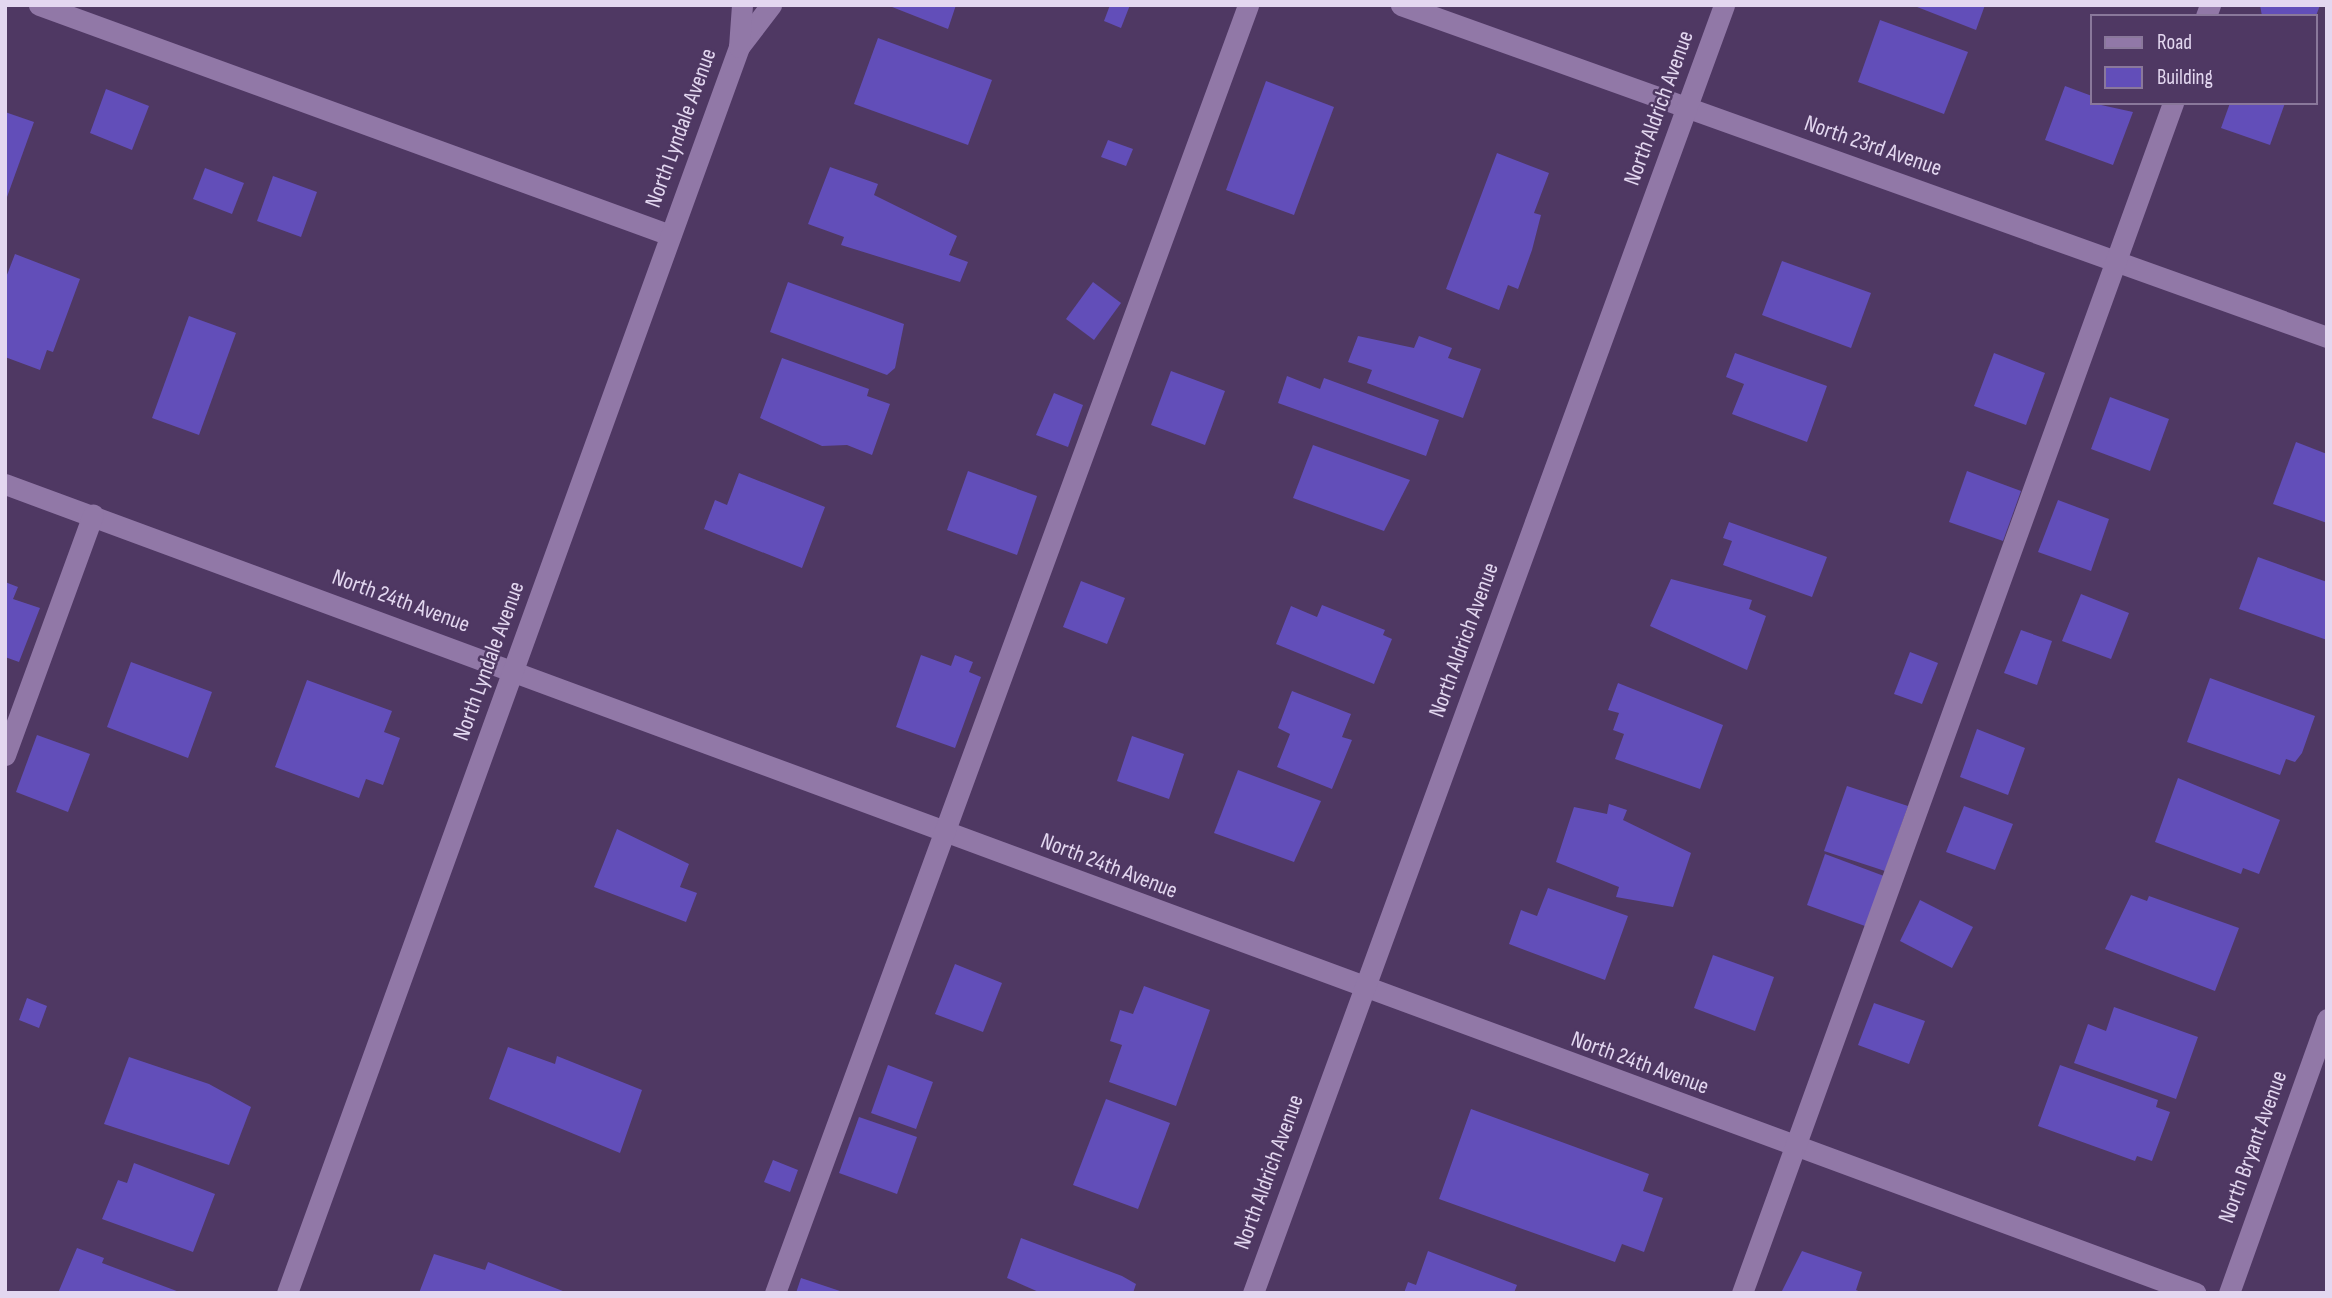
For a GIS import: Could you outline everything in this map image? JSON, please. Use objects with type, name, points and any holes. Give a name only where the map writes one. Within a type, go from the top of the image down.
[{"type":"street","points":[[39,5],[670,235]]},
{"type":"street","name":"North Lyndale Avenue","points":[[287,1293],[739,47],[743,5]]},
{"type":"street","name":"North Lyndale Avenue","points":[[739,47],[772,5]]},
{"type":"street","points":[[775,1293],[1248,5]]},
{"type":"street","name":"North 23rd Avenue","points":[[1401,5],[2327,337]]},
{"type":"street","name":"North Aldrich Avenue","points":[[1253,1293],[1724,5]]},
{"type":"street","points":[[1742,1293],[2172,105]]},
{"type":"street","name":"North 24th Avenue","points":[[5,484],[514,670],[1363,990],[2195,1293]]},
{"type":"street","points":[[5,755],[93,515]]},
{"type":"street","name":"North Bryant Avenue","points":[[2229,1293],[2327,1019]]},
{"type":"building","points":[[887,5],[956,5],[948,29]]},
{"type":"building","points":[[1110,5],[1130,5],[1121,28],[1104,21]]},
{"type":"building","points":[[1912,5],[1985,5],[1976,30]]},
{"type":"building","points":[[2260,5],[2320,5],[2317,14],[2262,14]]},
{"type":"building","points":[[1880,20],[1968,52],[1944,114],[1858,82]]},
{"type":"building","points":[[878,38],[992,80],[968,145],[854,104]]},
{"type":"building","points":[[1266,81],[1334,107],[1294,215],[1226,190]]},
{"type":"building","points":[[2065,86],[2090,95],[2090,105],[2133,112],[2113,165],[2045,140]]},
{"type":"building","points":[[106,89],[149,106],[132,150],[90,133]]},
{"type":"building","points":[[2229,105],[2284,105],[2270,145],[2221,128]]},
{"type":"building","points":[[5,112],[34,122],[7,197],[5,197]]},
{"type":"building","points":[[1108,140],[1133,149],[1126,166],[1101,157]]},
{"type":"building","points":[[1497,153],[1549,173],[1534,213],[1541,215],[1518,289],[1508,285],[1499,310],[1446,289]]},
{"type":"building","points":[[830,167],[878,184],[874,195],[957,236],[949,255],[968,262],[960,282],[841,245],[844,237],[808,224]]},
{"type":"building","points":[[205,168],[244,183],[232,214],[193,199]]},
{"type":"building","points":[[273,176],[317,192],[301,237],[257,221]]},
{"type":"building","points":[[15,254],[80,279],[53,352],[47,350],[40,370],[5,357],[5,280]]},
{"type":"building","points":[[1782,261],[1871,293],[1851,348],[1762,315]]},
{"type":"building","points":[[788,282],[904,324],[895,368],[887,375],[770,332]]},
{"type":"building","points":[[1093,282],[1121,303],[1094,340],[1066,319]]},
{"type":"building","points":[[189,316],[236,333],[199,435],[152,418]]},
{"type":"building","points":[[1358,336],[1414,348],[1419,336],[1452,348],[1448,358],[1481,369],[1463,418],[1367,383],[1372,370],[1348,362]]},
{"type":"building","points":[[1735,353],[1827,386],[1807,442],[1732,414],[1744,384],[1726,377]]},
{"type":"building","points":[[1994,353],[2045,373],[2026,425],[1974,406]]},
{"type":"building","points":[[782,358],[869,389],[867,396],[890,404],[872,455],[847,445],[822,446],[760,418]]},
{"type":"building","points":[[1171,371],[1225,391],[1205,445],[1151,425]]},
{"type":"building","points":[[1287,376],[1320,389],[1324,378],[1439,420],[1426,456],[1278,403]]},
{"type":"building","points":[[1054,393],[1083,405],[1068,447],[1036,435]]},
{"type":"building","points":[[2110,397],[2169,419],[2150,471],[2091,449]]},
{"type":"building","points":[[2296,442],[2327,454],[2327,523],[2273,504]]},
{"type":"building","points":[[1313,445],[1410,480],[1384,531],[1293,498]]},
{"type":"building","points":[[968,471],[1037,496],[1017,555],[947,530]]},
{"type":"building","points":[[1967,471],[2021,491],[2003,541],[1949,522]]},
{"type":"building","points":[[739,473],[825,507],[802,568],[704,529],[715,500],[727,505]]},
{"type":"building","points":[[2058,500],[2109,519],[2091,571],[2038,552]]},
{"type":"building","points":[[1729,522],[1827,557],[1812,597],[1723,565],[1732,541],[1723,538]]},
{"type":"building","points":[[2258,557],[2327,582],[2327,640],[2239,609]]},
{"type":"building","points":[[1671,579],[1752,600],[1749,609],[1766,616],[1747,670],[1650,626]]},
{"type":"building","points":[[1081,581],[1125,598],[1107,644],[1063,627]]},
{"type":"building","points":[[5,582],[18,587],[13,599],[40,608],[19,662],[5,657]]},
{"type":"building","points":[[2081,594],[2129,613],[2111,659],[2062,641]]},
{"type":"building","points":[[1322,605],[1385,630],[1383,635],[1392,639],[1374,684],[1276,644],[1291,606],[1317,617]]},
{"type":"building","points":[[2021,630],[2052,641],[2037,685],[2004,673]]},
{"type":"building","points":[[1910,652],[1938,663],[1922,704],[1894,694]]},
{"type":"building","points":[[921,655],[951,666],[955,655],[973,662],[969,672],[981,677],[955,748],[896,727]]},
{"type":"building","points":[[131,662],[212,692],[188,758],[107,727]]},
{"type":"building","points":[[2210,678],[2315,716],[2302,753],[2295,762],[2286,759],[2280,775],[2187,742]]},
{"type":"building","points":[[307,680],[392,711],[384,732],[400,738],[383,785],[366,779],[359,798],[275,767]]},
{"type":"building","points":[[1618,683],[1723,725],[1700,789],[1615,759],[1624,734],[1613,730],[1619,713],[1608,710]]},
{"type":"building","points":[[1292,691],[1351,714],[1342,737],[1352,740],[1332,789],[1277,767],[1290,734],[1278,728]]},
{"type":"building","points":[[1977,729],[2025,748],[2008,795],[1960,777]]},
{"type":"building","points":[[37,735],[90,754],[68,812],[16,792]]},
{"type":"building","points":[[1132,736],[1184,754],[1169,799],[1117,781]]},
{"type":"building","points":[[1238,770],[1321,801],[1294,862],[1214,833]]},
{"type":"building","points":[[2178,778],[2280,820],[2259,874],[2243,868],[2241,874],[2155,842]]},
{"type":"building","points":[[1847,786],[1908,806],[1885,871],[1824,851]]},
{"type":"building","points":[[1609,804],[1627,810],[1623,820],[1691,853],[1673,907],[1616,897],[1619,887],[1556,862],[1574,807],[1607,814]]},
{"type":"building","points":[[1964,806],[2013,824],[1995,870],[1946,852]]},
{"type":"building","points":[[617,829],[689,864],[680,887],[697,893],[686,922],[594,887]]},
{"type":"building","points":[[1825,854],[1884,876],[1865,926],[1807,905]]},
{"type":"building","points":[[1548,888],[1628,916],[1605,980],[1509,944],[1521,910],[1537,916]]},
{"type":"building","points":[[2131,895],[2147,901],[2149,896],[2239,928],[2215,991],[2105,949]]},
{"type":"building","points":[[1920,900],[1973,927],[1952,968],[1900,941]]},
{"type":"building","points":[[1713,955],[1774,977],[1755,1031],[1694,1008]]},
{"type":"building","points":[[955,964],[1002,983],[983,1032],[935,1014]]},
{"type":"building","points":[[1144,986],[1210,1010],[1176,1106],[1109,1082],[1122,1045],[1110,1041],[1120,1010],[1133,1014]]},
{"type":"building","points":[[27,998],[47,1006],[39,1028],[19,1020]]},
{"type":"building","points":[[1874,1003],[1925,1021],[1909,1064],[1858,1045]]},
{"type":"building","points":[[2114,1007],[2198,1037],[2176,1099],[2074,1063],[2088,1024],[2106,1031]]},
{"type":"building","points":[[508,1047],[555,1064],[557,1056],[642,1090],[620,1153],[489,1099]]},
{"type":"building","points":[[129,1057],[209,1084],[251,1107],[229,1165],[104,1124]]},
{"type":"building","points":[[888,1065],[933,1082],[916,1129],[871,1113]]},
{"type":"building","points":[[2060,1065],[2158,1100],[2156,1107],[2170,1112],[2152,1161],[2137,1156],[2135,1161],[2038,1126]]},
{"type":"building","points":[[1106,1099],[1170,1123],[1138,1209],[1073,1185]]},
{"type":"building","points":[[1471,1109],[1649,1174],[1643,1191],[1663,1198],[1644,1252],[1622,1244],[1615,1262],[1439,1199]]},
{"type":"building","points":[[859,1117],[917,1137],[897,1194],[839,1173]]},
{"type":"building","points":[[773,1160],[798,1170],[790,1192],[764,1182]]},
{"type":"building","points":[[134,1163],[215,1194],[193,1252],[102,1219],[118,1180],[127,1183]]},
{"type":"building","points":[[1021,1238],[1122,1276],[1136,1284],[1133,1293],[1041,1293],[1007,1278]]},
{"type":"building","points":[[77,1248],[104,1258],[102,1263],[182,1293],[58,1293]]},
{"type":"building","points":[[1428,1251],[1517,1285],[1514,1293],[1404,1293],[1408,1282],[1416,1285]]},
{"type":"building","points":[[1802,1251],[1862,1272],[1856,1290],[1863,1293],[1781,1293]]},
{"type":"building","points":[[434,1254],[485,1270],[488,1262],[568,1293],[419,1293]]},
{"type":"building","points":[[801,1278],[843,1292],[843,1293],[796,1293]]}]
